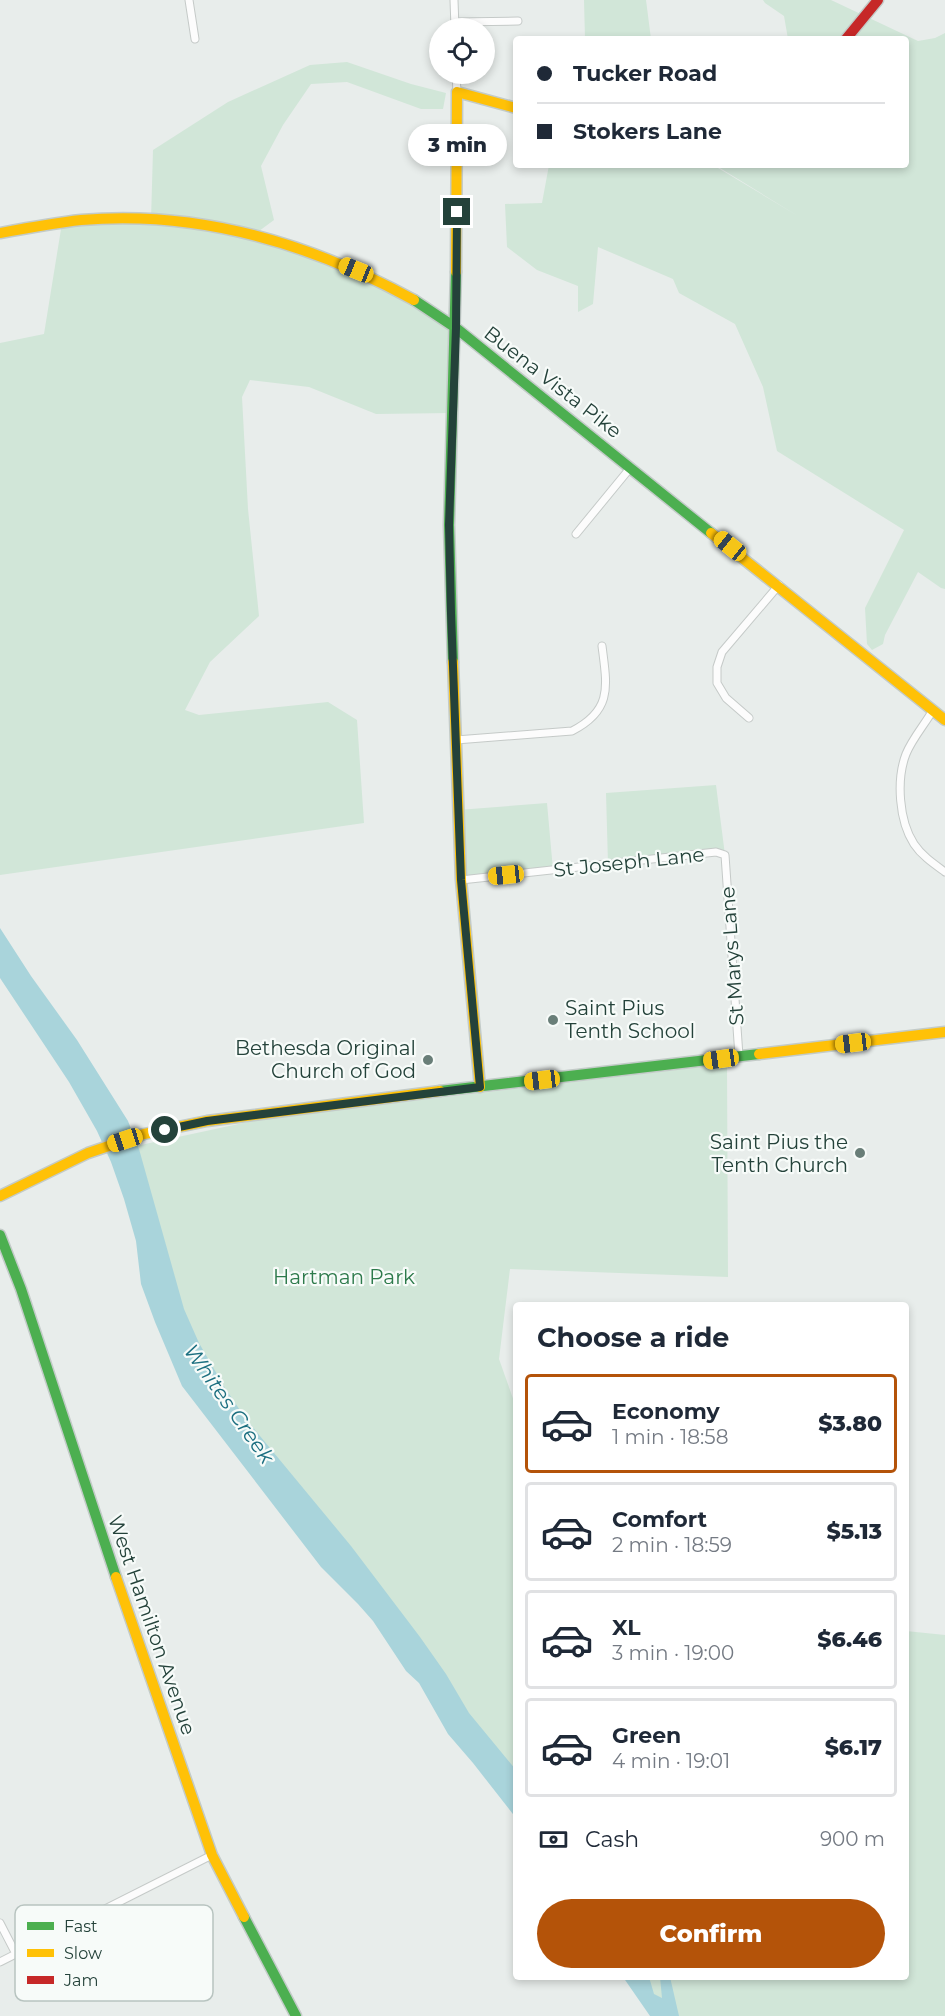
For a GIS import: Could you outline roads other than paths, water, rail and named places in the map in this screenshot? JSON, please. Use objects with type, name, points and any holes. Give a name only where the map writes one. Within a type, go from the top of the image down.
[{"type":"street","points":[[189,0],[195,39]]},
{"type":"street","points":[[454,0],[455,18]]},
{"type":"street","points":[[849,36],[879,0]]},
{"type":"street","points":[[495,22],[518,21]]},
{"type":"street","points":[[457,84],[456,328],[449,525],[461,880],[480,1087]]},
{"type":"street","points":[[457,92],[513,107]]},
{"type":"street","name":"Buena Vista Pike","points":[[0,233],[45,225],[108,219],[191,222],[254,235],[316,254],[367,274],[405,294],[456,328],[945,720]]},
{"type":"street","points":[[576,534],[631,467]]},
{"type":"street","points":[[749,718],[726,698],[717,683],[717,667],[722,652],[779,585]]},
{"type":"street","points":[[456,740],[572,731],[588,723],[598,711],[605,694],[606,680],[602,646]]},
{"type":"street","points":[[933,710],[906,753],[901,773],[901,796],[905,825],[914,844],[927,859],[945,872]]},
{"type":"street","name":"St Joseph Lane","points":[[461,880],[716,852],[725,855]]},
{"type":"street","name":"St Marys Lane","points":[[725,855],[739,1056]]},
{"type":"street","points":[[0,1196],[88,1153],[144,1134],[207,1121],[945,1032]]},
{"type":"street","name":"West Hamilton Avenue","points":[[0,1235],[21,1288],[94,1514],[213,1855],[296,2016]]},
{"type":"street","points":[[114,1905],[213,1855]]},
{"type":"street","points":[[0,1923],[15,1952]]},
{"type":"street","points":[[0,1962],[15,1954]]},
{"type":"water","name":"Whites Creek","points":[[0,928],[77,1040],[128,1121],[139,1149],[184,1309],[199,1343],[225,1388],[246,1419],[351,1546],[420,1637],[446,1674],[469,1713],[513,1766],[513,1814],[448,1734],[419,1683],[406,1671],[373,1621],[321,1567],[182,1386],[141,1284],[136,1241],[111,1162],[97,1131],[69,1082],[0,978]]},
{"type":"water","points":[[625,1980],[650,1980],[654,1994],[662,1998],[660,1980],[671,1980],[679,2016],[650,2016]]},
{"type":"place","name":"Saint Pius Tenth School","points":[[553,1020]]},
{"type":"place","name":"Bethesda Original Church of God","points":[[428,1060]]},
{"type":"place","name":"Saint Pius the Tenth Church","points":[[860,1153]]},
{"type":"park label","name":"Hartman Park","points":[[344,1277]]}]
